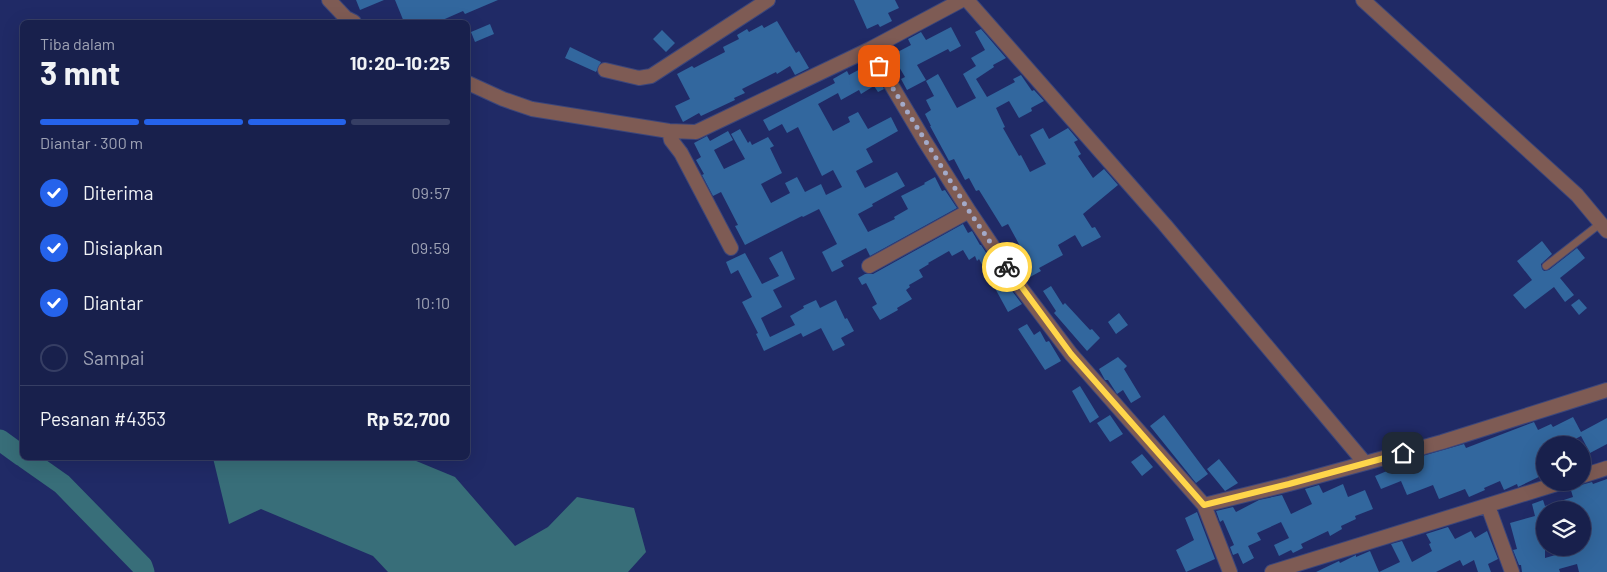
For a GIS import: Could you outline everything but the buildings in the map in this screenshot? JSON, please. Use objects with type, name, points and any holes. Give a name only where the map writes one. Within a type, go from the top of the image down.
[{"type":"street","points":[[329,0],[350,20]]},
{"type":"street","points":[[605,70],[639,78],[651,76],[768,0]]},
{"type":"street","points":[[470,84],[503,99],[532,109],[669,131],[696,132],[870,49],[962,0]]},
{"type":"street","points":[[967,0],[1165,225],[1365,463]]},
{"type":"street","points":[[1363,0],[1577,195],[1604,227]]},
{"type":"street","points":[[870,49],[919,132],[1018,284],[1071,354],[1204,505],[1230,572]]},
{"type":"street","points":[[669,131],[671,140],[681,153],[731,248]]},
{"type":"street","points":[[869,266],[969,211]]},
{"type":"street","points":[[1204,505],[1442,442],[1607,390]]},
{"type":"street","points":[[1591,473],[1607,468]]},
{"type":"street","points":[[1272,572],[1536,491]]},
{"type":"street","points":[[1488,506],[1512,572]]},
{"type":"lane","points":[[1546,266],[1604,227]]},
{"type":"shaded area","points":[[213,460],[414,460],[455,477],[515,546],[548,527],[577,497],[634,508],[646,552],[628,572],[388,572],[373,556],[261,509],[229,524]]},
{"type":"waterway","points":[[0,440],[20,455]]},
{"type":"waterway","points":[[28,460],[62,484],[142,566],[144,572]]},
{"type":"way so far","points":[[879,66],[969,211],[1007,267]]},
{"type":"route","points":[[1007,267],[1071,354],[1204,505],[1403,453]]}]
